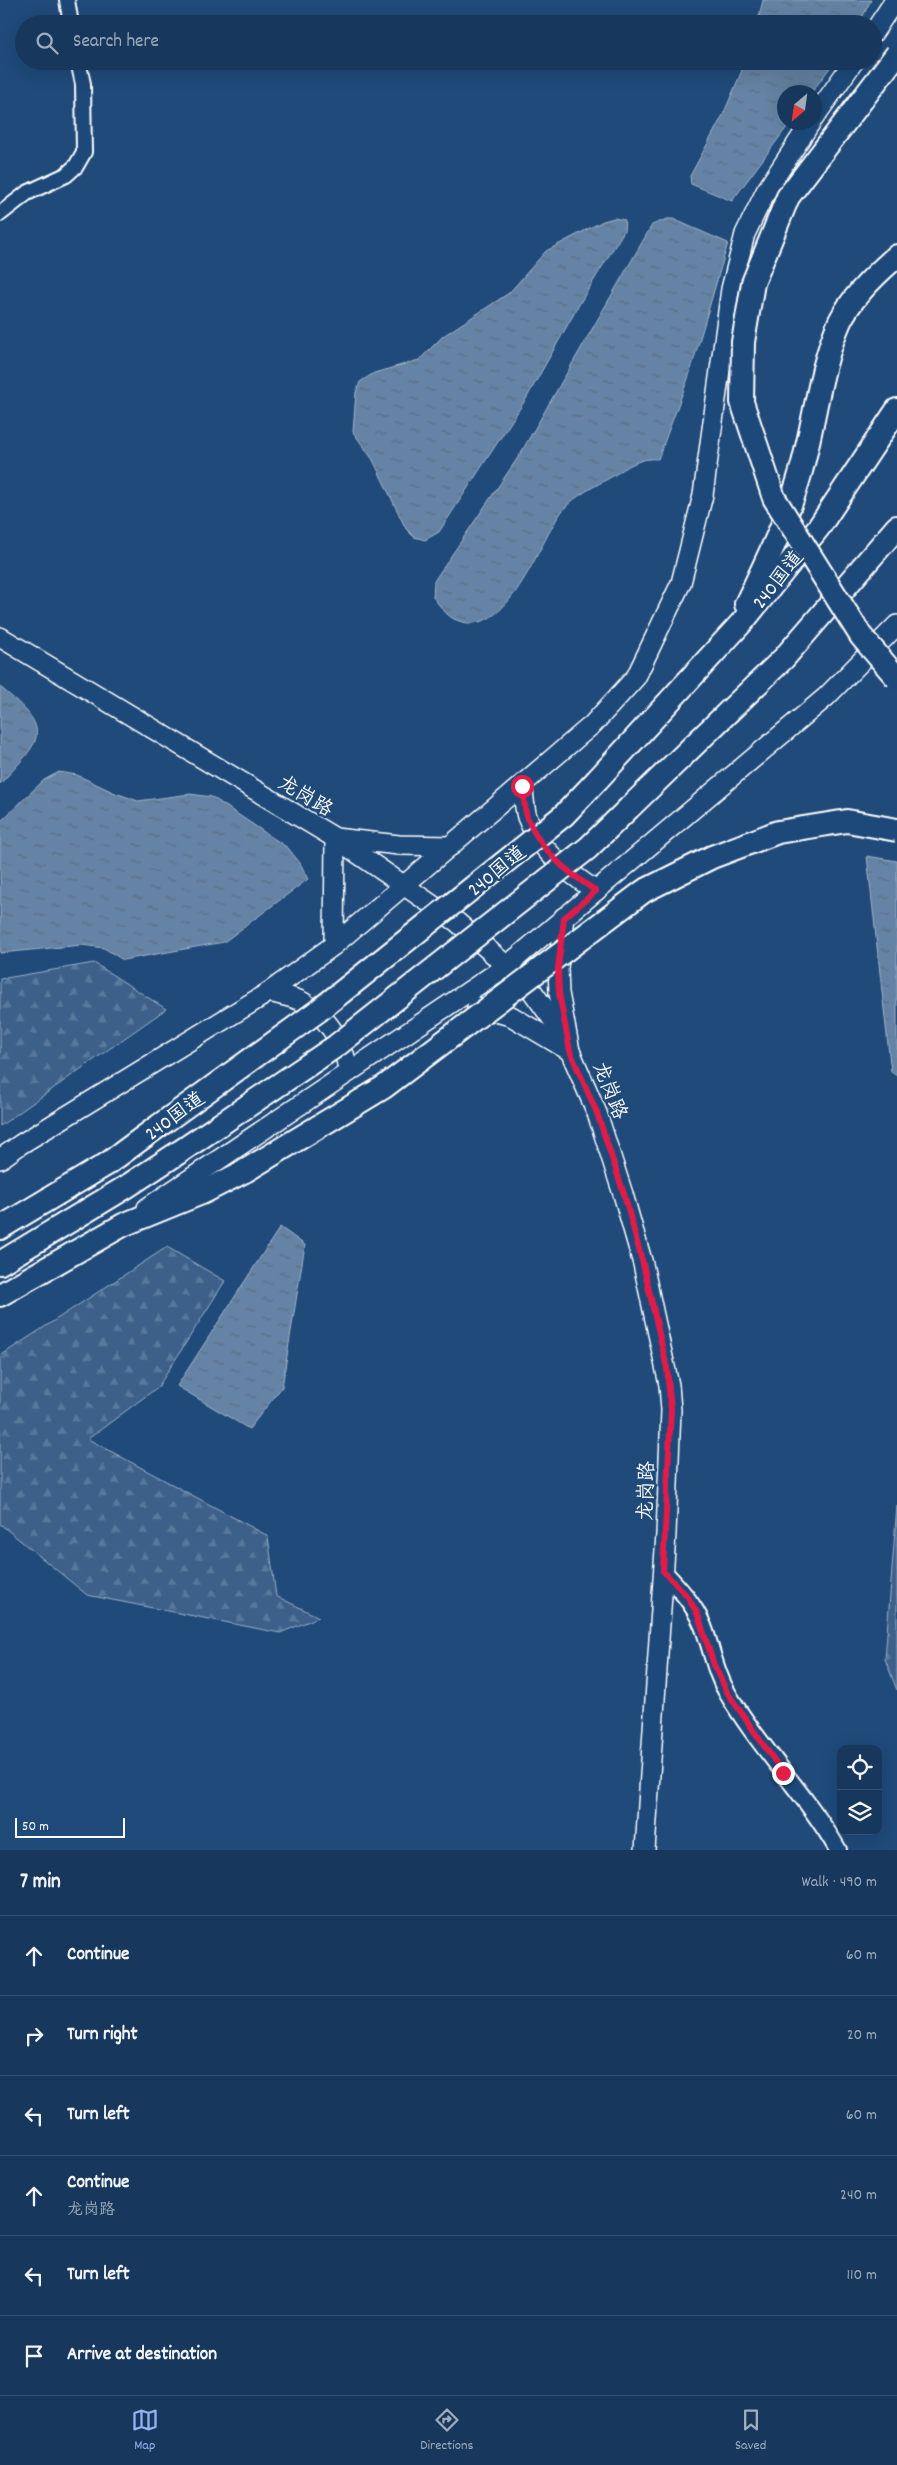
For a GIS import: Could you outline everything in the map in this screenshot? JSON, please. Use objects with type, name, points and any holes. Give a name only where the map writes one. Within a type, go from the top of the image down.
[{"type":"highway","points":[[897,54],[788,197],[753,283],[743,342],[742,402],[774,498],[860,636],[897,678]]},
{"type":"highway","points":[[729,636],[777,541],[801,471],[825,364],[841,320],[872,278],[897,256]]},
{"type":"highway","name":"240国道","points":[[0,1228],[107,1164],[160,1126],[325,1005],[564,815],[729,636],[820,527],[897,410]]},
{"type":"highway","name":"240国道","points":[[0,1263],[126,1187],[336,1046],[588,848],[784,658],[897,527]]},
{"type":"highway","points":[[0,1295],[123,1224],[204,1192],[245,1171],[384,1087],[644,890],[712,857],[778,832],[847,821],[897,830]]},
{"type":"main road","points":[[882,20],[895,0]]},
{"type":"main road","points":[[822,107],[848,70]]},
{"type":"main road","points":[[0,1159],[29,1139],[269,992],[334,945],[593,724],[636,677],[681,583],[703,495],[731,289],[745,234],[766,191],[806,130]]},
{"type":"main road","points":[[123,1224],[508,965],[826,696],[897,625]]},
{"type":"main road","name":"龙岗路","points":[[0,638],[335,838],[457,922],[508,965],[538,998],[570,1051],[597,1113],[624,1194],[643,1264],[667,1368],[671,1410],[663,1571],[644,1850]]},
{"type":"main road","points":[[522,786],[527,816],[548,854],[572,876],[596,891]]},
{"type":"main road","points":[[334,945],[335,838],[399,845],[451,846]]},
{"type":"main road","points":[[564,918],[558,968],[570,1051]]},
{"type":"main road","points":[[269,992],[302,1002],[333,1029],[345,1054],[349,1072]]},
{"type":"main road","points":[[448,1005],[469,1005],[511,1016],[570,1051]]},
{"type":"street","points":[[67,0],[70,15]]},
{"type":"street","points":[[0,214],[26,193],[66,175],[76,166],[84,152],[83,94],[79,70]]},
{"type":"street","points":[[663,1571],[688,1597],[698,1615],[717,1672],[731,1699],[783,1773],[824,1825],[838,1850]]},
{"type":"green space","points":[[94,963],[166,1009],[0,1126],[0,979]]},
{"type":"green space","points":[[167,1247],[225,1281],[158,1387],[88,1439],[268,1536],[276,1596],[319,1617],[280,1633],[87,1595],[0,1524],[0,1356]]},
{"type":"green space","points":[[897,1505],[897,1690],[885,1659]]},
{"type":"water","points":[[763,0],[871,0],[864,15],[759,15]]},
{"type":"water","points":[[742,70],[828,70],[817,85],[777,85],[777,130],[785,130],[732,201],[691,184],[690,176],[723,115]]},
{"type":"water","points":[[614,218],[625,220],[624,231],[580,303],[526,399],[439,532],[425,540],[414,537],[406,529],[373,460],[353,432],[356,392],[360,382],[374,373],[419,360],[443,336],[509,293],[546,251],[603,221]]},
{"type":"water","points":[[667,219],[673,219],[728,243],[689,376],[658,459],[634,463],[573,500],[563,510],[554,524],[520,586],[506,604],[490,617],[473,623],[454,619],[445,612],[433,597],[434,581],[519,456],[652,225]]},
{"type":"water","points":[[0,687],[29,714],[35,725],[36,735],[33,745],[25,756],[0,784]]},
{"type":"water","points":[[59,772],[77,775],[113,792],[138,801],[190,794],[212,797],[288,848],[300,863],[308,879],[224,942],[123,960],[104,948],[82,945],[0,953],[0,822],[44,780]]},
{"type":"water","points":[[867,856],[897,861],[897,1076],[891,1072]]},
{"type":"water","points":[[280,1227],[305,1245],[282,1387],[249,1429],[177,1386]]},
{"type":"route","points":[[522,786],[527,816],[548,854],[572,876],[596,891],[564,918],[558,968],[559,993],[570,1051],[597,1113],[624,1194],[643,1264],[667,1368],[671,1410],[663,1571],[688,1597],[708,1639],[714,1665],[727,1692],[783,1773]]}]
